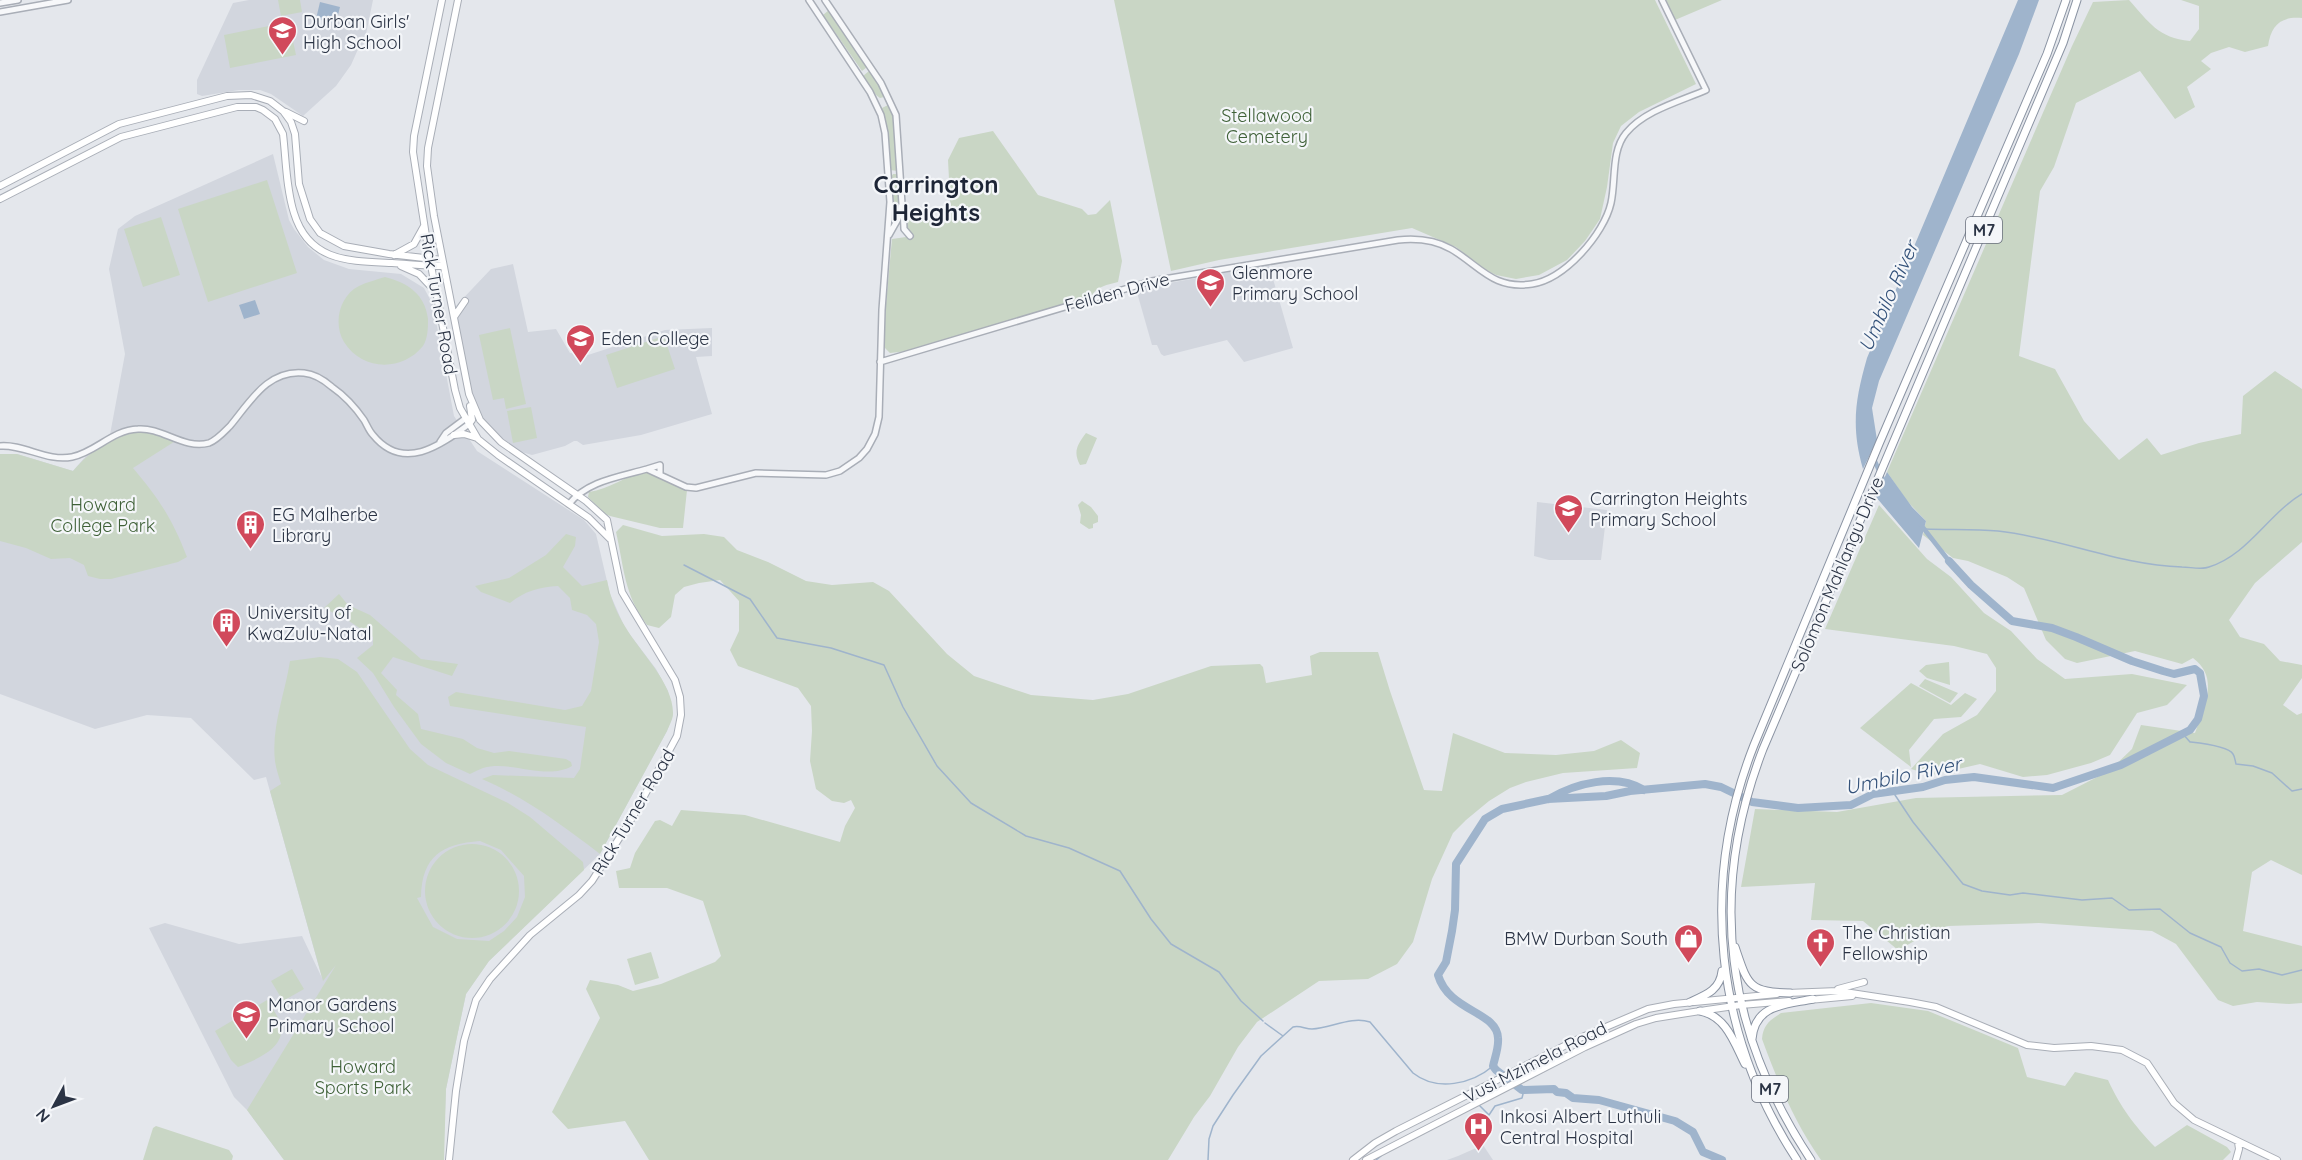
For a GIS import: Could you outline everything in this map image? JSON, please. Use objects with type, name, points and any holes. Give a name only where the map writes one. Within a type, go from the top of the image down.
[{"type":"highway","name":"Solomon Mahlangu Drive","points":[[1797,1160],[1777,1129],[1757,1087],[1732,1006],[1722,951],[1721,884],[1727,834],[1736,794],[1879,444],[2043,64],[2066,0]]},
{"type":"highway","name":"Solomon Mahlangu Drive","points":[[1811,1160],[1773,1096],[1752,1045],[1741,1001],[1733,961],[1731,936],[1733,876],[1737,842],[1751,784],[1763,749],[2063,43],[2077,0]]},
{"type":"highway","points":[[1731,936],[1745,975],[1753,986],[1767,992],[1790,993]]},
{"type":"highway","points":[[1690,1002],[1706,995],[1717,986],[1722,974],[1722,951]]},
{"type":"highway","points":[[1752,1045],[1754,1027],[1763,1013],[1774,1008],[1813,999]]},
{"type":"highway","points":[[1700,1011],[1714,1015],[1725,1026],[1757,1087]]},
{"type":"main road","name":"Rick Turner Road","points":[[442,0],[413,144],[414,165],[424,225],[457,398],[478,439],[589,518],[610,539]]},
{"type":"main road","name":"Rick Turner Road","points":[[449,1160],[452,1114],[464,1041],[476,1000],[495,973],[530,935],[579,895],[592,881],[643,798],[673,743],[680,724],[681,705],[678,688],[668,668],[628,605],[619,581],[607,520],[598,510],[510,449],[486,427],[477,414],[469,394],[434,216],[427,157],[458,0]]},
{"type":"main road","points":[[0,186],[119,124],[227,96],[251,95],[270,101],[304,121]]},
{"type":"main road","points":[[0,200],[129,134],[237,107],[256,107],[270,114],[280,127],[283,134],[293,210],[308,239],[321,250],[338,259],[395,263],[443,263]]},
{"type":"main road","points":[[281,108],[296,134],[299,184],[306,209],[320,233],[337,243],[431,263]]},
{"type":"main road","points":[[48,161],[54,172]]},
{"type":"main road","points":[[393,255],[414,244],[421,235],[424,225]]},
{"type":"main road","points":[[374,262],[375,251]]},
{"type":"main road","points":[[395,263],[419,274],[437,293]]},
{"type":"main road","points":[[454,317],[465,301]]},
{"type":"main road","points":[[469,394],[469,421],[486,427]]},
{"type":"main road","points":[[454,435],[468,434],[478,439]]},
{"type":"main road","points":[[1826,991],[1865,981],[1869,992],[1875,997]]},
{"type":"main road","points":[[1741,1001],[1790,993],[1826,991],[1862,995],[1936,1007],[2027,1046],[2111,1048],[2131,1054],[2154,1070],[2174,1104],[2182,1112],[2277,1160]]},
{"type":"main road","points":[[1741,1001],[1862,995]]},
{"type":"main road","name":"Vusi Mzimela Road","points":[[1353,1160],[1396,1131],[1603,1027],[1648,1009],[1730,998],[1741,1001]]},
{"type":"main road","name":"Vusi Mzimela Road","points":[[1366,1160],[1585,1047],[1636,1024],[1732,1006],[1741,1001]]},
{"type":"main road","points":[[2236,1160],[2238,1142]]},
{"type":"street","points":[[0,3],[18,0]]},
{"type":"street","points":[[0,12],[68,0]]},
{"type":"street","points":[[647,469],[686,487],[696,488],[756,473],[819,476],[840,471],[864,454],[875,434],[879,417],[888,236],[888,174],[885,133],[881,115],[858,74],[810,0]]},
{"type":"street","points":[[825,0],[888,96],[896,115],[904,229],[910,236]]},
{"type":"street","name":"Feilden Drive","points":[[880,362],[1152,281],[1409,239],[1441,244],[1482,273],[1502,283],[1522,285],[1544,281],[1559,274],[1594,237],[1605,221],[1614,190],[1618,146],[1626,133],[1650,115],[1707,90],[1662,0]]},
{"type":"street","points":[[858,74],[870,67]]},
{"type":"street","points":[[888,174],[901,173]]},
{"type":"street","points":[[888,236],[898,219],[902,204]]},
{"type":"street","points":[[0,446],[18,447],[52,457],[66,458],[80,455],[115,435],[139,429],[154,430],[186,442],[208,443],[223,433],[268,382],[281,375],[302,373],[317,377],[337,390],[356,409],[373,436],[387,447],[400,453],[422,453],[454,435],[469,421]]},
{"type":"street","points":[[439,444],[446,433],[469,421]]},
{"type":"street","points":[[568,504],[576,495],[590,486],[660,465],[660,474]]},
{"type":"shaded area","name":"Durban Girls' High School","points":[[249,0],[373,0],[364,44],[359,47],[351,65],[336,86],[303,116],[271,94],[260,90],[239,90],[202,96],[197,94],[197,80],[233,3]]},
{"type":"shaded area","points":[[273,154],[289,220],[308,247],[324,260],[349,269],[401,274],[424,288],[433,305],[454,416],[477,451],[584,520],[596,534],[610,594],[625,628],[656,669],[668,691],[673,714],[667,731],[600,854],[489,961],[466,994],[446,1089],[443,1160],[284,1160],[247,1110],[234,1097],[149,928],[165,923],[239,944],[302,936],[322,978],[266,777],[254,780],[191,718],[147,715],[95,729],[0,694],[0,454],[17,454],[73,471],[86,456],[109,440],[125,354],[109,269],[118,229],[135,216]]},
{"type":"shaded area","name":"Eden College","points":[[513,264],[528,332],[556,329],[570,353],[588,355],[665,330],[712,328],[712,356],[696,357],[712,414],[641,435],[583,445],[574,441],[565,446],[532,455],[518,451],[485,423],[472,401],[454,308],[491,269]]},
{"type":"shaded area","name":"Glenmore Primary School","points":[[1269,265],[1293,348],[1244,362],[1227,340],[1164,356],[1157,345],[1152,345],[1136,289]]},
{"type":"shaded area","name":"Carrington Heights Primary School","points":[[1537,502],[1607,510],[1601,560],[1549,560],[1534,556]]},
{"type":"shaded area","name":"Inkosi Albert Luthuli Central Hospital","points":[[1483,1145],[1493,1160],[1447,1160],[1458,1156]]},
{"type":"green space","points":[[278,0],[300,0],[302,12],[281,16]]},
{"type":"green space","name":"Stellawood Cemetery","points":[[1114,0],[1655,0],[1696,84],[1639,112],[1621,126],[1613,143],[1600,219],[1585,241],[1567,260],[1539,275],[1516,279],[1496,275],[1484,269],[1456,247],[1412,228],[1219,260],[1171,271]]},
{"type":"green space","points":[[1666,0],[1722,0],[1675,20]]},
{"type":"green space","points":[[2129,0],[2162,33],[2190,41],[2199,29],[2199,6],[2181,0],[2302,0],[2302,18],[2288,19],[2278,24],[2271,33],[2268,46],[2245,52],[2229,47],[2211,53],[2201,61],[2211,69],[2187,87],[2195,107],[2175,119],[2140,71],[2076,103],[2054,167],[2040,191],[2019,356],[2055,369],[2084,421],[2119,460],[2147,438],[2161,455],[2199,443],[2241,434],[2243,396],[2275,371],[2302,389],[2302,542],[2255,583],[2229,620],[2240,637],[2264,644],[2280,661],[2302,665],[2302,678],[2283,705],[2297,715],[2302,713],[2302,875],[2271,860],[2252,872],[2243,931],[2302,946],[2302,1003],[2257,1002],[2233,1006],[2218,1000],[2176,944],[2152,931],[2039,923],[1948,926],[1931,932],[1898,950],[1863,921],[1811,920],[1815,883],[1741,887],[1755,809],[1837,812],[1916,798],[2062,795],[2109,771],[2132,749],[2141,725],[2195,733],[2208,693],[2208,684],[2206,674],[2193,658],[2182,664],[2135,651],[2077,663],[2065,659],[2046,640],[2024,588],[2007,577],[1968,561],[1953,558],[1923,535],[1926,521],[1907,501],[1887,472],[2093,2]]},
{"type":"green space","points":[[829,10],[867,67],[862,71],[823,15]]},
{"type":"green space","points":[[289,22],[296,55],[230,68],[224,35]]},
{"type":"green space","points":[[869,71],[885,94],[884,97],[880,98],[876,95],[863,76]]},
{"type":"green space","points":[[890,104],[894,115],[898,171],[890,170],[887,127],[882,108]]},
{"type":"green space","points":[[993,131],[1038,195],[1082,209],[1088,215],[1096,214],[1110,200],[1122,261],[1118,282],[1099,288],[1092,296],[908,351],[890,353],[885,348],[884,326],[892,239],[906,237],[906,217],[951,218],[948,160],[959,138]]},
{"type":"green space","points":[[893,174],[898,174],[901,203],[895,217],[891,177]]},
{"type":"green space","points":[[267,180],[297,273],[208,302],[178,209]]},
{"type":"green space","points":[[161,217],[180,275],[143,287],[124,229]]},
{"type":"green space","points":[[385,277],[408,286],[419,296],[426,310],[428,326],[425,343],[414,354],[394,364],[382,365],[361,359],[352,352],[341,335],[339,319],[343,303],[352,291]]},
{"type":"green space","points":[[510,328],[526,404],[506,409],[504,398],[493,400],[479,335]]},
{"type":"green space","points":[[664,336],[675,369],[617,388],[606,355]]},
{"type":"green space","points":[[531,407],[537,438],[513,443],[507,411]]},
{"type":"green space","name":"Howard College Park","points":[[141,431],[177,440],[133,468],[164,510],[187,557],[178,562],[111,579],[100,579],[88,576],[84,565],[70,558],[51,559],[26,548],[0,541],[0,454],[17,454],[73,471],[103,445],[121,436]]},
{"type":"green space","points":[[1086,433],[1097,438],[1086,464],[1080,465],[1077,449]]},
{"type":"green space","points":[[645,472],[687,490],[683,528],[660,528],[610,516],[588,497],[589,492]]},
{"type":"green space","points":[[1082,501],[1098,516],[1098,522],[1093,524],[1093,528],[1089,529],[1080,523],[1081,515],[1078,505]]},
{"type":"green space","points":[[1879,505],[1927,559],[1951,577],[1984,613],[2011,631],[2037,659],[2065,679],[2132,674],[2187,685],[2167,705],[2137,713],[2110,755],[2091,763],[2047,775],[2023,777],[1980,764],[1932,775],[1911,769],[1943,734],[1977,715],[1996,691],[1996,668],[1987,654],[1954,646],[1825,629]]},
{"type":"green space","points":[[623,525],[662,536],[704,534],[724,537],[737,550],[806,581],[832,585],[873,582],[889,591],[947,654],[974,676],[1031,695],[1093,700],[1128,694],[1211,666],[1260,664],[1263,667],[1266,683],[1312,675],[1310,656],[1320,652],[1378,652],[1424,790],[1442,791],[1453,733],[1505,753],[1556,755],[1594,751],[1621,740],[1640,753],[1637,768],[1563,773],[1526,782],[1510,788],[1489,801],[1466,820],[1453,833],[1432,879],[1413,942],[1397,964],[1368,979],[1319,981],[1257,1022],[1238,1047],[1210,1096],[1194,1117],[1168,1160],[649,1160],[625,1121],[568,1129],[552,1112],[600,1018],[586,989],[590,980],[618,985],[633,991],[661,984],[715,962],[721,956],[703,901],[667,888],[619,888],[616,871],[630,868],[635,853],[655,821],[660,820],[672,826],[681,810],[745,815],[840,842],[845,826],[855,808],[851,800],[844,803],[832,801],[816,789],[810,761],[811,706],[798,688],[738,666],[730,650],[739,631],[739,601],[720,580],[684,587],[675,595],[671,617],[659,628],[647,625],[639,614],[626,580],[616,532]]},
{"type":"green space","points":[[566,534],[576,537],[575,546],[563,567],[582,586],[607,580],[620,617],[662,680],[672,703],[673,716],[667,731],[600,854],[529,803],[482,779],[493,775],[574,778],[580,769],[586,727],[450,706],[448,697],[456,692],[565,710],[582,706],[591,691],[599,642],[596,624],[587,615],[572,610],[570,598],[558,586],[532,590],[510,603],[481,592],[475,586],[509,578],[546,555]]},
{"type":"green space","points":[[339,594],[348,605],[370,615],[421,659],[458,664],[452,676],[393,657],[381,673],[397,690],[396,695],[418,714],[421,729],[463,739],[477,748],[494,753],[509,751],[566,759],[571,762],[572,766],[551,772],[494,766],[470,774],[446,763],[421,744],[373,673],[357,658],[373,645],[373,637],[324,608]]},
{"type":"green space","name":"Howard Sports Park","points":[[320,657],[338,659],[357,672],[410,749],[428,765],[508,803],[530,817],[583,862],[584,870],[489,961],[466,994],[446,1089],[444,1160],[284,1160],[247,1110],[336,965],[323,981],[270,791],[281,784],[274,748],[290,661]],"holes":[[[480,841],[501,850],[524,876],[525,897],[517,917],[504,931],[489,941],[457,939],[433,927],[417,898],[421,897],[425,871],[430,862],[445,849],[455,845]]]},
{"type":"green space","points":[[1949,662],[1950,685],[1927,678],[1919,671],[1926,665]]},
{"type":"green space","points":[[1925,679],[1958,693],[1950,703],[1919,686]]},
{"type":"green space","points":[[1911,683],[1951,705],[1965,693],[1977,699],[1961,717],[1934,719],[1909,750],[1911,767],[1860,728]]},
{"type":"green space","points":[[472,844],[490,848],[505,858],[515,873],[519,891],[515,909],[505,924],[490,934],[472,938],[454,934],[439,924],[429,909],[425,891],[429,873],[439,858],[454,848]]},
{"type":"green space","points":[[651,952],[659,978],[635,985],[627,959]]},
{"type":"green space","points":[[292,969],[304,989],[283,1001],[271,981]]},
{"type":"green space","points":[[267,1000],[281,1026],[278,1041],[267,1052],[238,1067],[231,1060],[215,1031]]},
{"type":"green space","points":[[1871,1003],[1928,1011],[2018,1048],[2027,1077],[2065,1086],[2075,1072],[2108,1080],[2128,1116],[2155,1147],[2187,1125],[2227,1147],[2231,1152],[2223,1160],[1821,1160],[1803,1131],[1781,1086],[1762,1039],[1764,1030],[1770,1021],[1781,1013]]},
{"type":"green space","points":[[156,1126],[229,1150],[233,1156],[232,1160],[143,1160],[153,1128]]},
{"type":"water","points":[[2018,0],[2039,0],[2019,54],[1879,381],[1872,408],[1877,440],[1863,469],[1857,440],[1856,414],[1867,358]]},
{"type":"water","points":[[320,2],[340,7],[336,23],[316,19]]},
{"type":"water","points":[[255,300],[260,314],[244,319],[239,305]]},
{"type":"water","points":[[1887,472],[1912,507],[1926,521],[1919,548],[1876,497]]},
{"type":"waterway","name":"Umbilo River","points":[[1873,457],[1886,486]]},
{"type":"waterway","points":[[1925,529],[1980,530],[2021,534],[2135,562],[2203,568],[2223,561],[2235,553],[2290,502],[2302,494]]},
{"type":"waterway","name":"Umbilo River","points":[[1921,525],[1949,561]]},
{"type":"waterway","name":"Umbilo River","points":[[1722,1160],[1703,1152],[1693,1132],[1675,1121],[1599,1100],[1573,1098],[1554,1089],[1522,1090],[1496,1070],[1493,1066],[1498,1045],[1496,1029],[1490,1022],[1452,997],[1438,975],[1446,962],[1452,931],[1456,864],[1485,819],[1502,809],[1548,799],[1606,796],[1630,791],[1705,784],[1721,787],[1752,802],[1798,808],[1851,805],[1873,794],[1923,787],[1945,780],[1974,777],[2053,788],[2121,765],[2190,730],[2198,719],[2204,696],[2200,673],[2195,669],[2174,674],[2132,661],[2052,628],[2012,621],[1971,585],[1949,561]]},
{"type":"waterway","points":[[684,565],[750,599],[777,638],[831,648],[884,665],[903,707],[937,766],[971,803],[1026,836],[1069,848],[1120,871],[1151,919],[1171,944],[1219,972],[1241,1001],[1263,1021]]},
{"type":"waterway","points":[[2183,734],[2190,742],[2213,745],[2230,751],[2234,755],[2236,764],[2253,766],[2272,773],[2292,791],[2302,789]]},
{"type":"waterway","points":[[1549,799],[1571,788],[1596,782],[1621,782],[1644,790]]},
{"type":"waterway","points":[[1893,792],[1913,822],[1963,884],[1982,891],[2010,895],[2023,893],[2082,900],[2112,898],[2129,910],[2160,909],[2190,933],[2221,947],[2230,963],[2242,971],[2259,969],[2282,975],[2302,970]]},
{"type":"waterway","points":[[1208,1160],[1209,1139],[1213,1126],[1261,1056],[1293,1027],[1312,1029],[1356,1020],[1370,1022],[1413,1073],[1422,1079],[1443,1084],[1465,1081],[1493,1066]]},
{"type":"waterway","points":[[1265,1023],[1283,1036]]},
{"type":"waterway","points":[[1478,1104],[1489,1115],[1495,1106],[1522,1098],[1524,1090]]},
{"type":"waterway","points":[[1376,1160],[1381,1156]]},
{"type":"place","name":"Durban Girls' High School","points":[[282,56]]},
{"type":"place","name":"Glenmore Primary School","points":[[1211,308]]},
{"type":"place","name":"Eden College","points":[[580,364]]},
{"type":"place","name":"Carrington Heights Primary School","points":[[1569,534]]},
{"type":"place","name":"EG Malherbe Library","points":[[251,550]]},
{"type":"place","name":"University of KwaZulu-Natal","points":[[226,648]]},
{"type":"place","name":"BMW Durban South","points":[[1689,964]]},
{"type":"place","name":"The Christian Fellowship","points":[[1821,968]]},
{"type":"place","name":"Manor Gardens Primary School","points":[[247,1040]]},
{"type":"place","name":"Inkosi Albert Luthuli Central Hospital","points":[[1479,1152]]},
{"type":"district","name":"Carrington Heights","points":[[936,198]]}]
